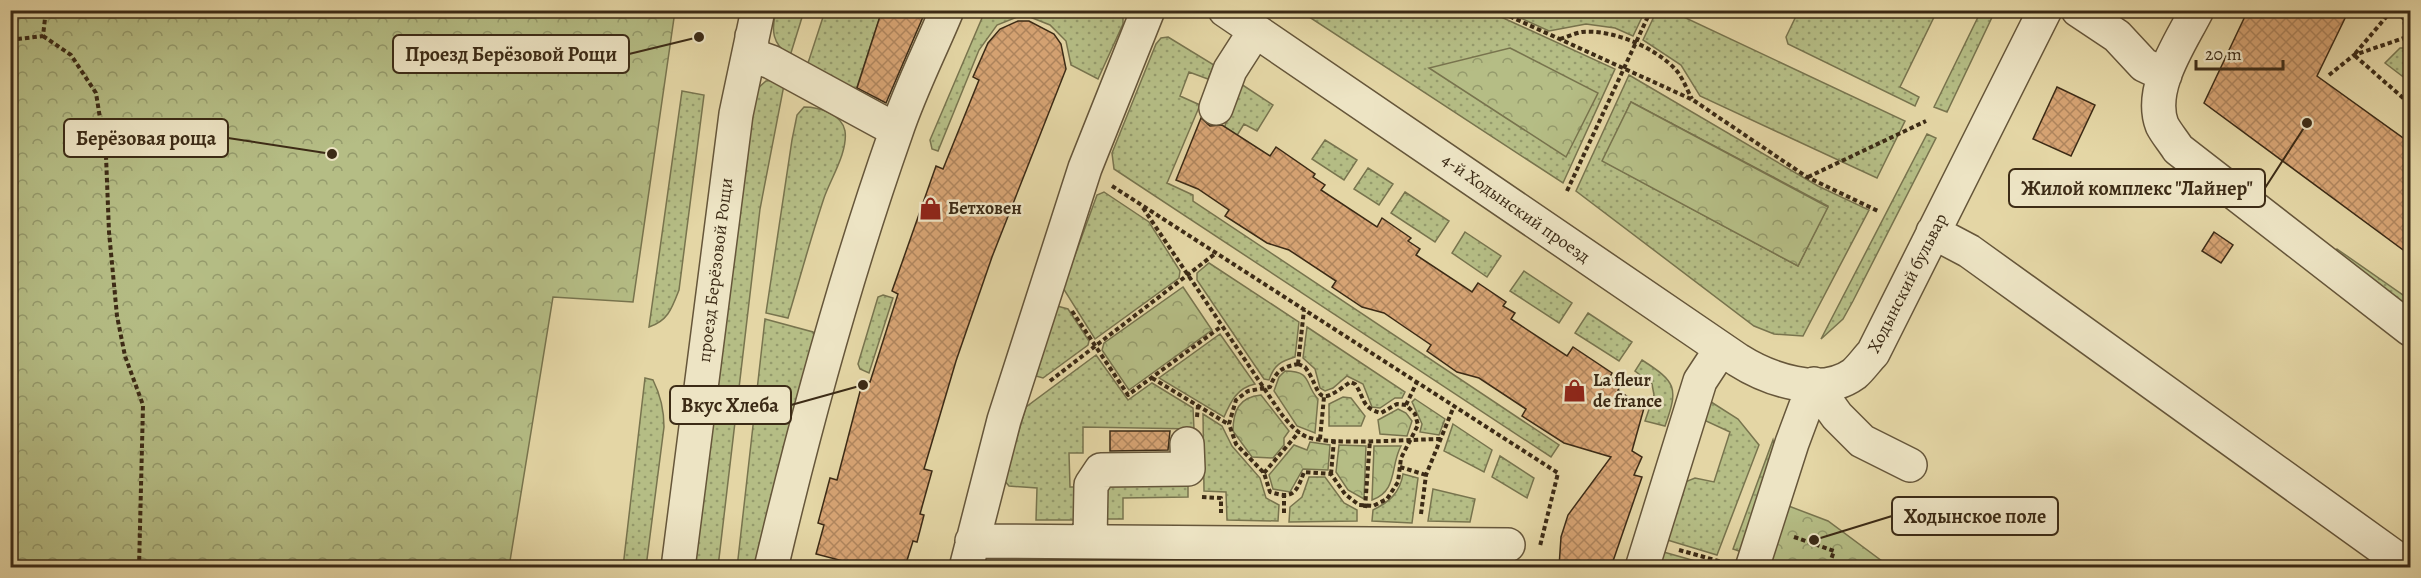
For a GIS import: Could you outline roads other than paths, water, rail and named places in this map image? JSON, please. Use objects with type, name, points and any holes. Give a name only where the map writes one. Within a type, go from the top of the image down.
[{"type":"street","points":[[771,567],[806,424],[855,255],[896,130],[947,10]]},
{"type":"street","points":[[1148,10],[1085,168],[1004,420],[969,554],[1090,541],[1524,549]]},
{"type":"street","name":"4-й Ходынский проезд","points":[[1225,10],[1721,349],[1756,371],[1782,382],[1814,384]]},
{"type":"street","name":"Ходынский бульвар","points":[[1814,384],[1836,381],[1853,374],[1873,353],[2045,10]]},
{"type":"street","points":[[2078,10],[2116,36],[2144,65],[2165,75]]},
{"type":"street","points":[[2197,10],[2165,75],[2158,104],[2162,125],[2178,149],[2410,329]]},
{"type":"street","points":[[755,23],[751,55],[771,62],[869,109],[896,130]]},
{"type":"street","name":"проезд Берёзовой Рощи","points":[[678,567],[723,203],[736,114],[755,23]]},
{"type":"street","points":[[1216,108],[1230,70],[1255,31]]},
{"type":"street","points":[[1934,232],[1969,251],[2410,567]]},
{"type":"street","points":[[1642,567],[1700,381],[1721,349]]},
{"type":"street","points":[[1814,384],[1837,416],[1862,441],[1910,465]]},
{"type":"street","points":[[1752,567],[1814,384]]},
{"type":"street","points":[[1090,541],[1091,485],[1101,470],[1188,469],[1187,444]]},
{"type":"place","name":"Проезд Берёзовой Рощи","points":[[699,37]]},
{"type":"place","name":"Жилой комплекс \"Лайнер\"","points":[[2307,123]]},
{"type":"place","name":"Берёзовая роща","points":[[332,154]]},
{"type":"place","name":"Бетховен","points":[[930,208]]},
{"type":"place","name":"Вкус Хлеба","points":[[863,385]]},
{"type":"place","name":"La fleur de france","points":[[1575,390]]},
{"type":"place","name":"Ходынское поле","points":[[1814,540]]}]
